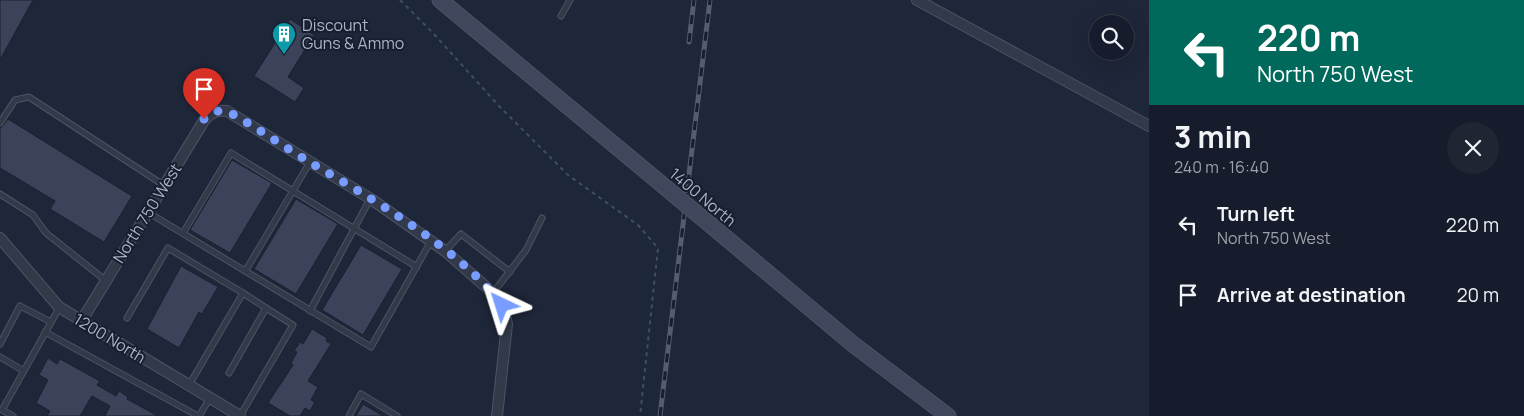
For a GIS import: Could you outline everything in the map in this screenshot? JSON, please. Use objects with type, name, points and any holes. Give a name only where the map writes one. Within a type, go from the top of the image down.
[{"type":"main road","name":"1400 North","points":[[440,0],[854,345],[948,416]]},
{"type":"street","points":[[917,0],[1149,126]]},
{"type":"street","name":"North 750 West","points":[[82,320],[105,280],[149,213],[204,119],[210,113],[218,110],[227,111],[310,162]]},
{"type":"street","points":[[310,162],[371,199],[445,251],[493,293],[502,305],[506,314],[506,336],[497,416]]},
{"type":"street","name":"1200 North","points":[[0,238],[59,308],[240,416]]},
{"type":"lane","points":[[561,16],[570,0]]},
{"type":"lane","points":[[0,123],[15,100],[30,97],[165,186]]},
{"type":"lane","points":[[183,233],[231,153],[416,267]]},
{"type":"lane","points":[[246,270],[295,192],[310,162]]},
{"type":"lane","points":[[0,194],[33,215],[46,234],[105,280]]},
{"type":"lane","points":[[310,311],[356,230],[371,199]]},
{"type":"lane","points":[[149,213],[371,347],[431,241]]},
{"type":"lane","points":[[493,293],[526,250],[542,218]]},
{"type":"lane","points":[[445,251],[461,234],[510,272]]},
{"type":"lane","points":[[127,318],[168,248],[293,325],[240,416]]},
{"type":"lane","points":[[189,386],[243,294]]},
{"type":"lane","points":[[0,344],[20,306],[51,322]]},
{"type":"lane","points":[[13,416],[2,410],[59,308]]},
{"type":"lane","points":[[229,373],[266,308]]},
{"type":"lane","points":[[45,332],[199,416],[210,398]]},
{"type":"lane","points":[[0,357],[24,371]]},
{"type":"lane","points":[[349,416],[361,394],[397,416]]},
{"type":"path","points":[[400,0],[433,33],[499,106],[568,174],[638,225],[658,248],[640,416]]},
{"type":"building","points":[[0,0],[33,0],[0,60]]},
{"type":"building","name":"Discount Guns & Ammo","points":[[290,19],[314,35],[288,77],[304,88],[295,102],[254,76]]},
{"type":"building","points":[[8,119],[132,196],[104,242],[50,209],[55,201],[0,168],[0,129]]},
{"type":"building","points":[[232,160],[272,183],[230,253],[190,230]]},
{"type":"building","points":[[296,199],[338,224],[296,294],[254,269]]},
{"type":"building","points":[[361,245],[402,269],[363,335],[322,310]]},
{"type":"building","points":[[181,266],[218,287],[202,314],[199,312],[179,348],[147,329]]},
{"type":"building","points":[[312,329],[327,338],[326,341],[331,344],[308,381],[318,387],[311,400],[315,402],[310,411],[305,408],[300,416],[290,416],[268,403],[293,365],[291,363],[297,352],[294,351],[300,342],[303,344]]},
{"type":"building","points":[[48,358],[57,364],[60,359],[100,381],[97,385],[102,388],[116,396],[119,391],[128,397],[127,399],[158,416],[105,416],[110,406],[92,396],[80,416],[47,416],[50,411],[36,403],[48,380],[39,375]]},
{"type":"building","points":[[363,404],[383,416],[356,416]]},
{"type":"railway","points":[[689,42],[694,0]]},
{"type":"railway","points":[[660,416],[710,0]]},
{"type":"place","name":"Discount Guns & Ammo","points":[[284,55]]},
{"type":"route","points":[[204,119],[210,113],[218,110],[227,111],[349,185],[445,251],[484,283],[502,305]]}]
